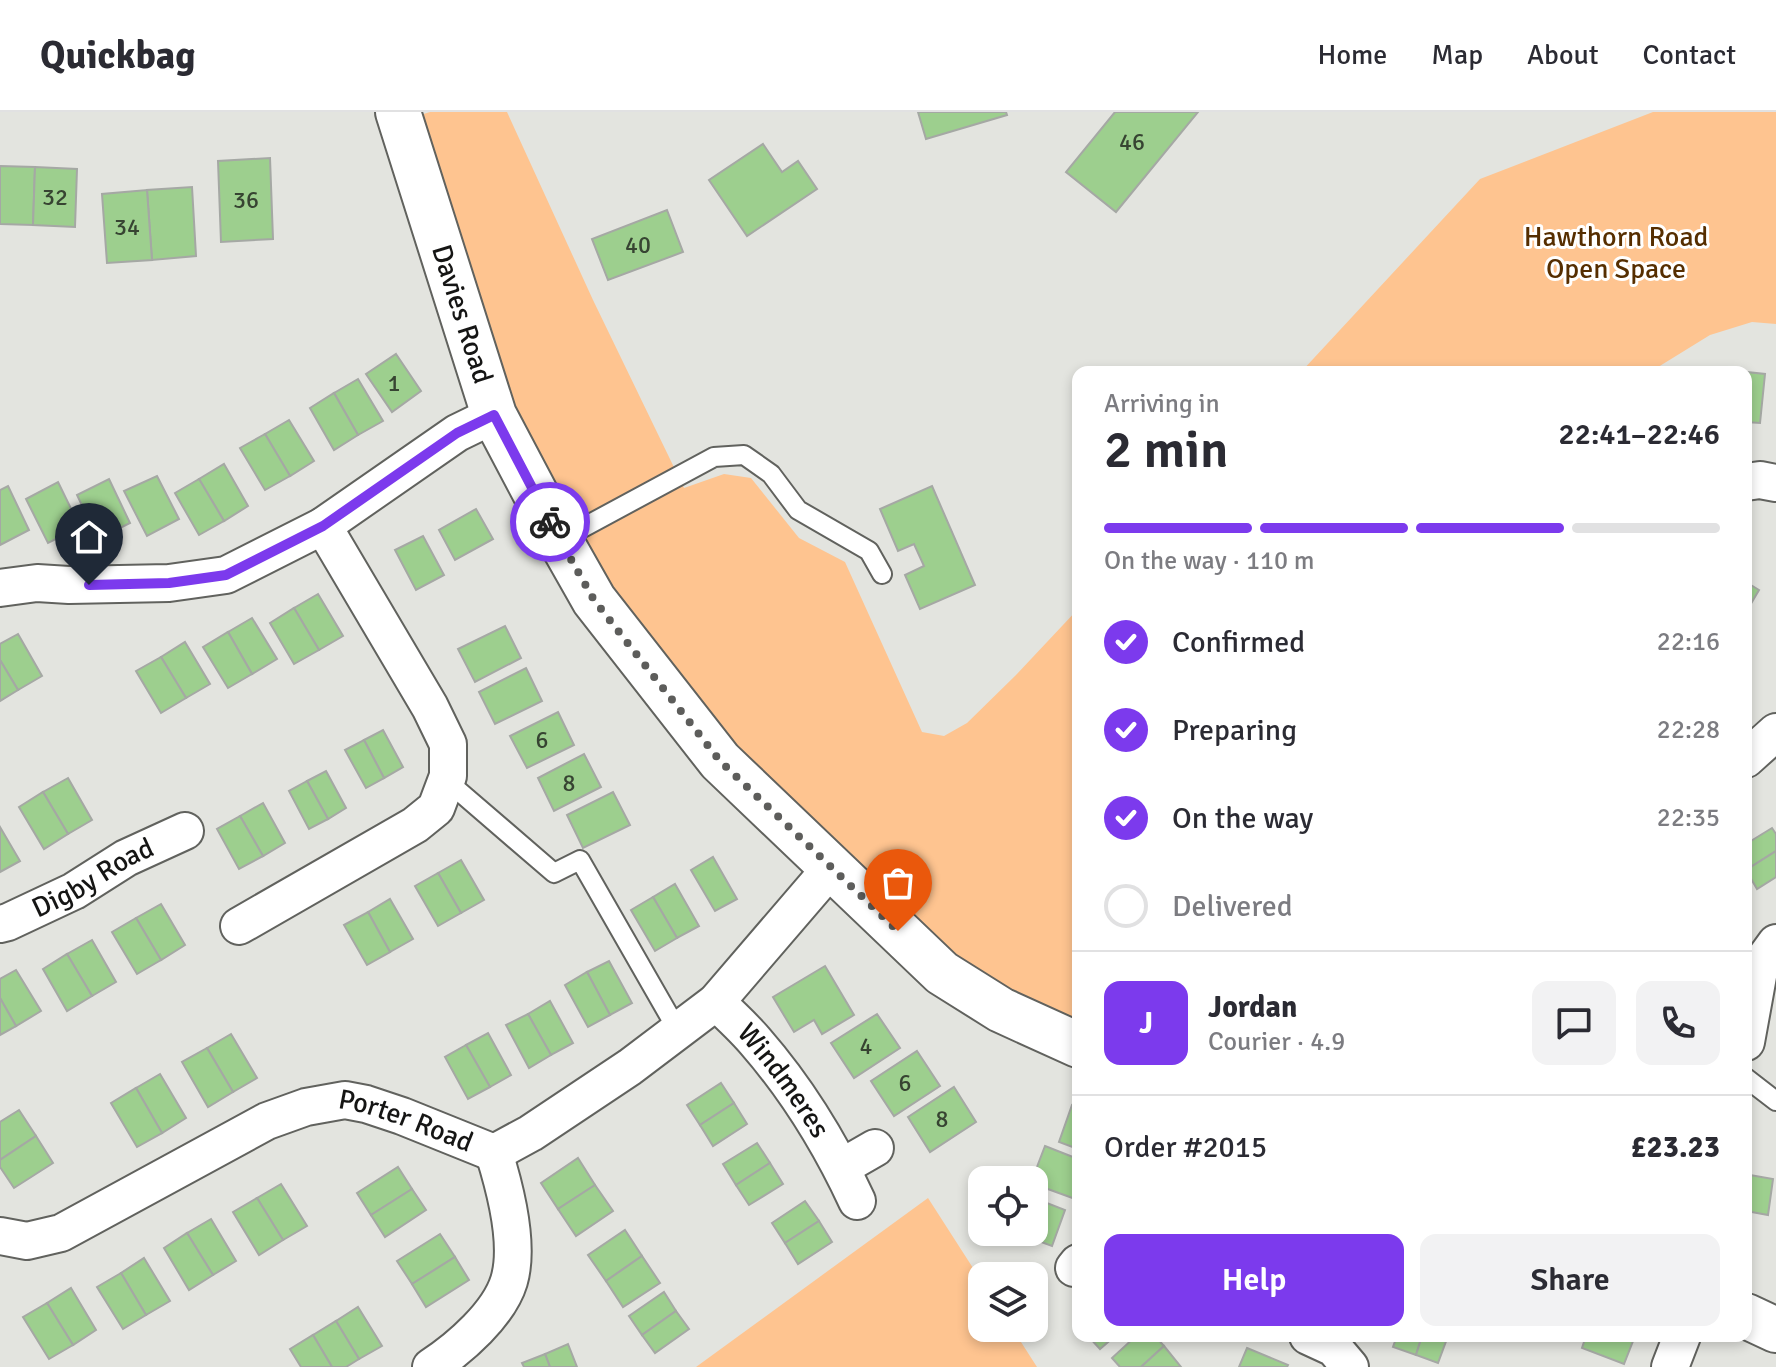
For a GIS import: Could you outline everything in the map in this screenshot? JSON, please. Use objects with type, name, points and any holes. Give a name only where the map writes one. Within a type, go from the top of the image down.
[{"type":"street","name":"Davies Road","points":[[398,112],[494,415],[594,600],[720,761],[942,973],[1001,1010],[1072,1042]]},
{"type":"street","points":[[0,588],[37,583],[169,583],[226,575],[323,526],[457,433],[494,415]]},
{"type":"street","points":[[1752,481],[1776,483]]},
{"type":"street","points":[[239,926],[415,825],[436,808],[446,780],[448,744],[430,707],[323,526]]},
{"type":"street","points":[[1752,754],[1776,732]]},
{"type":"street","name":"Digby Road","points":[[0,924],[74,891],[126,858],[185,831]]},
{"type":"street","name":"Porter Road","points":[[0,1236],[27,1241],[61,1233],[267,1121],[306,1107],[345,1100],[366,1104],[494,1153],[531,1133],[630,1067],[716,1002],[831,868]]},
{"type":"street","points":[[1752,1009],[1760,965],[1776,943]]},
{"type":"street","name":"Windmeres","points":[[716,1002],[755,1040],[796,1094],[842,1167],[857,1201]]},
{"type":"street","name":"Windmeres","points":[[842,1167],[875,1148]]},
{"type":"street","points":[[431,1367],[480,1327],[509,1280],[513,1243],[505,1189],[494,1153]]},
{"type":"street","points":[[1752,1319],[1776,1330]]},
{"type":"street","points":[[1321,1342],[1334,1348],[1350,1367]]},
{"type":"street","points":[[1670,1367],[1680,1342]]},
{"type":"lane","points":[[560,540],[714,457],[744,455],[771,474],[798,510],[869,551],[882,574]]},
{"type":"lane","points":[[446,780],[554,873],[580,860],[678,1031]]},
{"type":"lane","points":[[1752,1083],[1776,1101]]},
{"type":"green space","points":[[430,112],[507,112],[684,488],[724,474],[751,478],[799,538],[845,562],[922,732],[944,736],[967,723],[1072,615],[1072,1041],[831,868],[560,540],[401,121]]},
{"type":"green space","name":"Hawthorn Road Open Space","points":[[1653,112],[1776,112],[1776,324],[1752,322],[1710,335],[1660,366],[1307,366],[1480,179]]},
{"type":"green space","points":[[928,1198],[969,1262],[968,1342],[1021,1342],[1037,1367],[696,1367]]},
{"type":"building","points":[[918,112],[1006,112],[1007,115],[926,139]]},
{"type":"building","points":[[1115,112],[1198,112],[1116,212],[1066,172]]},
{"type":"building","points":[[763,144],[782,172],[798,161],[817,189],[747,236],[709,180]]},
{"type":"building","points":[[270,158],[273,239],[221,242],[218,161]]},
{"type":"building","points":[[0,166],[35,167],[33,225],[0,224]]},
{"type":"building","points":[[35,167],[77,169],[75,227],[33,225]]},
{"type":"building","points":[[192,187],[196,256],[152,260],[147,190]]},
{"type":"building","points":[[147,190],[152,260],[107,263],[102,194]]},
{"type":"building","points":[[667,210],[683,252],[608,280],[592,239]]},
{"type":"building","points":[[396,354],[421,391],[392,412],[366,374]]},
{"type":"building","points":[[1752,373],[1765,374],[1760,423],[1752,422]]},
{"type":"building","points":[[358,379],[383,421],[358,435],[334,393]]},
{"type":"building","points":[[334,393],[358,435],[334,450],[310,408]]},
{"type":"building","points":[[289,420],[314,461],[290,476],[265,434]]},
{"type":"building","points":[[265,434],[290,476],[265,490],[240,448]]},
{"type":"building","points":[[224,464],[248,506],[224,521],[199,479]]},
{"type":"building","points":[[157,476],[179,519],[147,536],[124,491]]},
{"type":"building","points":[[109,479],[130,523],[98,539],[77,495]]},
{"type":"building","points":[[199,479],[224,521],[199,535],[175,493]]},
{"type":"building","points":[[58,482],[80,527],[48,543],[26,499]]},
{"type":"building","points":[[8,486],[29,530],[0,545],[0,490]]},
{"type":"building","points":[[932,486],[975,585],[920,609],[905,575],[924,566],[914,544],[898,551],[880,509]]},
{"type":"building","points":[[476,509],[493,539],[455,560],[439,530]]},
{"type":"building","points":[[423,536],[444,575],[416,590],[395,550]]},
{"type":"building","points":[[1752,586],[1759,590],[1752,602]]},
{"type":"building","points":[[318,594],[343,636],[319,650],[294,608]]},
{"type":"building","points":[[294,608],[319,650],[294,664],[270,623]]},
{"type":"building","points":[[252,618],[277,659],[252,674],[228,632]]},
{"type":"building","points":[[505,626],[521,658],[475,682],[458,649]]},
{"type":"building","points":[[228,632],[252,674],[228,688],[203,647]]},
{"type":"building","points":[[18,634],[42,676],[18,690],[0,660],[0,644]]},
{"type":"building","points":[[185,642],[210,684],[186,698],[161,657]]},
{"type":"building","points":[[161,657],[186,698],[161,713],[136,671]]},
{"type":"building","points":[[0,660],[18,690],[0,701]]},
{"type":"building","points":[[526,668],[542,701],[495,724],[479,692]]},
{"type":"building","points":[[558,712],[574,745],[527,768],[510,736]]},
{"type":"building","points":[[383,730],[403,767],[384,778],[364,740]]},
{"type":"building","points":[[364,740],[384,778],[366,788],[345,750]]},
{"type":"building","points":[[584,754],[601,787],[554,811],[538,778]]},
{"type":"building","points":[[326,771],[346,808],[328,819],[307,781]]},
{"type":"building","points":[[68,778],[92,820],[68,834],[43,792]]},
{"type":"building","points":[[307,781],[328,819],[309,829],[289,791]]},
{"type":"building","points":[[43,792],[68,834],[44,849],[19,807]]},
{"type":"building","points":[[613,792],[630,825],[583,848],[567,815]]},
{"type":"building","points":[[263,803],[285,843],[263,856],[240,816]]},
{"type":"building","points":[[240,816],[263,856],[239,869],[217,829]]},
{"type":"building","points":[[0,827],[20,861],[0,872]]},
{"type":"building","points":[[1772,828],[1776,834],[1776,851],[1752,866],[1752,840]]},
{"type":"building","points":[[1776,851],[1776,877],[1757,889],[1752,880],[1752,866]]},
{"type":"building","points":[[713,857],[737,899],[715,911],[691,870]]},
{"type":"building","points":[[461,860],[484,900],[461,913],[438,873]]},
{"type":"building","points":[[438,873],[461,913],[438,926],[415,886]]},
{"type":"building","points":[[675,884],[699,926],[677,938],[653,897]]},
{"type":"building","points":[[653,897],[677,938],[655,951],[631,910]]},
{"type":"building","points":[[390,899],[413,939],[390,952],[368,912]]},
{"type":"building","points":[[161,904],[185,945],[161,960],[136,918]]},
{"type":"building","points":[[368,912],[390,952],[367,965],[344,925]]},
{"type":"building","points":[[136,918],[161,960],[137,974],[112,932]]},
{"type":"building","points":[[92,940],[116,982],[92,996],[67,954]]},
{"type":"building","points":[[67,954],[92,996],[67,1011],[43,969]]},
{"type":"building","points":[[609,961],[632,1003],[610,1015],[587,972]]},
{"type":"building","points":[[825,966],[854,1015],[822,1034],[814,1020],[794,1032],[773,997]]},
{"type":"building","points":[[16,970],[41,1011],[16,1026],[0,998],[0,979]]},
{"type":"building","points":[[587,972],[610,1015],[588,1027],[565,985]]},
{"type":"building","points":[[0,998],[16,1026],[0,1035]]},
{"type":"building","points":[[550,1001],[573,1043],[551,1055],[528,1014]]},
{"type":"building","points":[[528,1014],[551,1055],[529,1068],[506,1025]]},
{"type":"building","points":[[877,1014],[900,1048],[854,1078],[831,1043]]},
{"type":"building","points":[[488,1033],[511,1075],[490,1087],[466,1045]]},
{"type":"building","points":[[231,1034],[257,1078],[233,1092],[207,1048]]},
{"type":"building","points":[[466,1045],[490,1087],[468,1099],[445,1057]]},
{"type":"building","points":[[207,1048],[233,1092],[208,1107],[182,1062]]},
{"type":"building","points":[[917,1051],[940,1086],[894,1116],[871,1081]]},
{"type":"building","points":[[160,1074],[186,1118],[162,1133],[136,1088]]},
{"type":"building","points":[[721,1083],[734,1103],[700,1125],[687,1105]]},
{"type":"building","points":[[954,1087],[976,1122],[930,1152],[908,1117]]},
{"type":"building","points":[[136,1088],[162,1133],[137,1147],[111,1103]]},
{"type":"building","points":[[734,1103],[747,1124],[713,1146],[700,1125]]},
{"type":"building","points":[[1072,1105],[1072,1147],[1059,1142]]},
{"type":"building","points":[[19,1110],[36,1136],[0,1160],[0,1122]]},
{"type":"building","points":[[36,1136],[53,1163],[14,1188],[0,1167],[0,1160]]},
{"type":"building","points":[[757,1143],[770,1163],[736,1185],[723,1164]]},
{"type":"building","points":[[1045,1146],[1072,1157],[1072,1198],[1048,1189],[1048,1166],[1037,1166]]},
{"type":"building","points":[[578,1158],[595,1185],[558,1209],[541,1183]]},
{"type":"building","points":[[770,1163],[783,1184],[749,1205],[736,1185]]},
{"type":"building","points":[[398,1167],[412,1189],[371,1215],[357,1193]]},
{"type":"building","points":[[1752,1175],[1773,1179],[1768,1215],[1752,1212]]},
{"type":"building","points":[[281,1184],[307,1226],[283,1240],[257,1198]]},
{"type":"building","points":[[595,1185],[613,1211],[576,1236],[558,1209]]},
{"type":"building","points":[[412,1189],[426,1210],[385,1237],[371,1215]]},
{"type":"building","points":[[257,1198],[283,1240],[259,1255],[233,1212]]},
{"type":"building","points":[[805,1201],[819,1221],[785,1243],[772,1223]]},
{"type":"building","points":[[1048,1203],[1065,1210],[1052,1246],[1048,1245]]},
{"type":"building","points":[[211,1219],[236,1261],[213,1275],[187,1233]]},
{"type":"building","points":[[819,1221],[832,1242],[798,1264],[785,1243]]},
{"type":"building","points":[[625,1230],[642,1256],[606,1281],[588,1255]]},
{"type":"building","points":[[187,1233],[213,1275],[189,1290],[164,1248]]},
{"type":"building","points":[[440,1234],[455,1257],[412,1284],[397,1261]]},
{"type":"building","points":[[642,1256],[660,1283],[623,1307],[606,1281]]},
{"type":"building","points":[[455,1257],[469,1280],[426,1307],[412,1284]]},
{"type":"building","points":[[144,1258],[170,1301],[146,1315],[121,1273]]},
{"type":"building","points":[[121,1273],[146,1315],[123,1329],[97,1287]]},
{"type":"building","points":[[71,1288],[96,1330],[73,1345],[47,1303]]},
{"type":"building","points":[[664,1292],[676,1311],[642,1335],[629,1316]]},
{"type":"building","points":[[47,1303],[73,1345],[49,1359],[23,1317]]},
{"type":"building","points":[[358,1307],[382,1346],[359,1359],[336,1321]]},
{"type":"building","points":[[676,1311],[689,1329],[655,1353],[642,1335]]},
{"type":"building","points":[[336,1321],[359,1359],[346,1367],[332,1367],[313,1335]]},
{"type":"building","points":[[313,1335],[332,1367],[301,1367],[290,1349]]},
{"type":"building","points":[[1094,1342],[1108,1342],[1100,1349]]},
{"type":"building","points":[[1129,1342],[1160,1342],[1164,1346],[1141,1367],[1120,1367],[1112,1358]]},
{"type":"building","points":[[1395,1342],[1420,1342],[1416,1355],[1393,1347]]},
{"type":"building","points":[[1420,1342],[1446,1342],[1438,1363],[1416,1355]]},
{"type":"building","points":[[1584,1342],[1633,1342],[1624,1364],[1582,1348]]},
{"type":"building","points":[[568,1344],[577,1367],[550,1367],[545,1354]]},
{"type":"building","points":[[1164,1346],[1181,1367],[1141,1367]]},
{"type":"building","points":[[1247,1348],[1288,1365],[1239,1367]]},
{"type":"building","points":[[545,1354],[550,1367],[524,1367],[522,1363]]},
{"type":"way so far","points":[[550,522],[594,600],[720,761],[898,931]]},
{"type":"route","points":[[89,585],[169,583],[226,575],[323,526],[457,433],[494,415],[550,522]]}]
